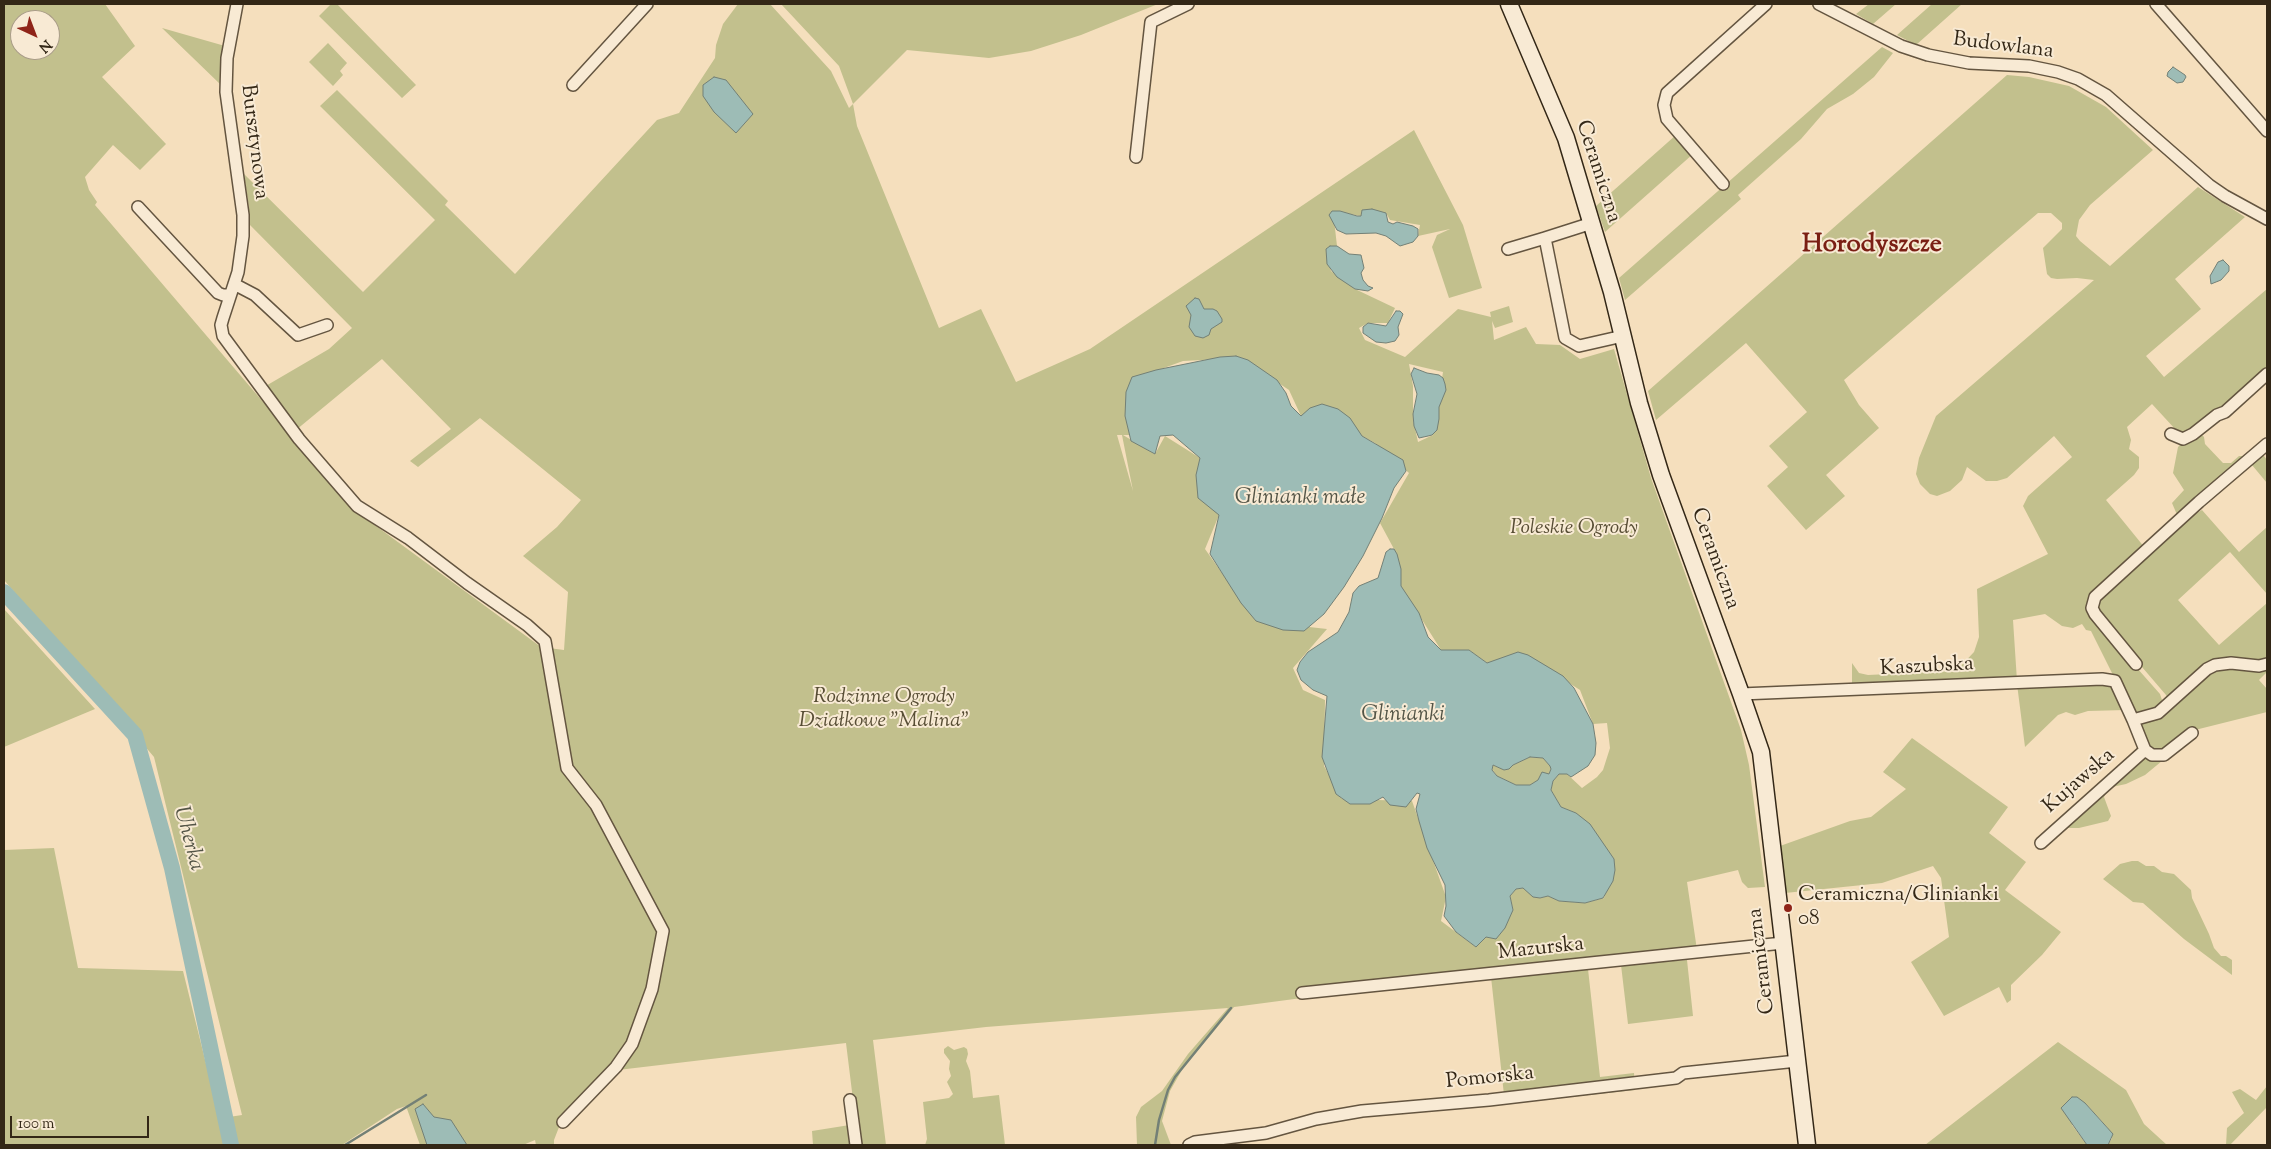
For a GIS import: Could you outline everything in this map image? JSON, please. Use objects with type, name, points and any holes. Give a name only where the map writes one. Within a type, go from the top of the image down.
[{"type":"street","name":"Bursztynowa","points":[[237,4],[227,58],[226,81],[243,215],[241,260],[221,325],[226,341],[299,439],[357,506],[416,544],[467,583],[528,625],[545,641],[567,768],[596,806],[663,931],[652,988],[632,1044],[616,1068],[563,1122]]},
{"type":"street","points":[[573,85],[647,4]]},
{"type":"street","points":[[1136,157],[1151,22],[1188,4]]},
{"type":"street","name":"Ceramiczna","points":[[1509,4],[1566,138],[1592,223],[1639,403],[1660,475],[1742,694],[1761,752],[1807,1145]]},
{"type":"street","points":[[1723,184],[1667,119],[1664,105],[1667,93],[1766,4]]},
{"type":"street","name":"Budowlana","points":[[1819,4],[1901,46],[1928,55],[1969,63],[2029,66],[2058,72],[2078,79],[2106,95],[2210,185],[2267,219]]},
{"type":"street","points":[[2156,4],[2267,131]]},
{"type":"street","points":[[138,207],[218,293],[223,295],[232,290],[255,295],[298,335],[326,325]]},
{"type":"street","points":[[1508,249],[1592,223]]},
{"type":"street","points":[[1545,238],[1565,338],[1579,346],[1623,336]]},
{"type":"street","points":[[2171,434],[2183,439],[2193,434],[2217,415],[2225,412],[2267,374]]},
{"type":"street","points":[[2136,664],[2095,614],[2092,608],[2095,597],[2199,502],[2267,444]]},
{"type":"street","points":[[2133,720],[2158,713],[2207,669],[2215,665],[2231,663],[2259,666],[2267,664]]},
{"type":"street","name":"Kaszubska","points":[[1742,694],[2102,679],[2115,681]]},
{"type":"street","name":"Kujawska","points":[[2115,681],[2145,750],[2152,755],[2164,754],[2192,733]]},
{"type":"street","name":"Kujawska","points":[[2041,843],[2145,750]]},
{"type":"street","name":"Mazurska","points":[[1302,993],[1783,943]]},
{"type":"street","name":"Pomorska","points":[[1189,1145],[1195,1142],[1266,1134],[1316,1119],[1362,1111],[1489,1100],[1676,1078],[1683,1073],[1797,1061]]},
{"type":"street","points":[[850,1100],[856,1145]]},
{"type":"green space","name":"Rodzinne Ogrody Działkowe \"Malina\"","points":[[4,4],[105,4],[135,46],[102,77],[166,144],[140,170],[113,145],[85,177],[89,190],[97,202],[95,205],[357,512],[541,647],[564,650],[568,592],[523,556],[557,527],[581,500],[480,418],[418,467],[410,461],[451,429],[382,359],[296,430],[264,387],[329,349],[352,328],[248,223],[249,208],[244,174],[363,292],[435,220],[320,106],[337,90],[448,201],[445,205],[515,274],[657,120],[679,113],[715,58],[716,45],[723,24],[738,4],[770,4],[831,71],[849,108],[853,104],[857,126],[939,328],[981,309],[1016,382],[1090,349],[1414,130],[1463,225],[1482,288],[1449,298],[1432,247],[1437,235],[1450,229],[1418,236],[1420,225],[1390,220],[1386,213],[1362,211],[1361,216],[1333,211],[1337,246],[1326,249],[1331,271],[1355,289],[1395,308],[1388,323],[1368,323],[1359,328],[1365,340],[1405,357],[1458,309],[1491,317],[1490,312],[1509,306],[1513,322],[1495,328],[1492,321],[1494,340],[1526,327],[1536,344],[1560,345],[1580,359],[1614,349],[1651,478],[1741,730],[1749,765],[1765,887],[1748,888],[1742,882],[1738,870],[1687,882],[1697,950],[1459,973],[1458,971],[1453,978],[1234,1007],[1183,1068],[1170,1091],[1162,1121],[1171,1145],[1137,1145],[1136,1117],[1141,1107],[1162,1091],[1188,1054],[1228,1008],[986,1027],[873,1040],[886,1145],[813,1145],[812,1131],[856,1124],[846,1043],[618,1070],[561,1122],[554,1145],[536,1145],[535,1140],[523,1145],[420,1145],[406,1106],[397,1109],[342,1145],[235,1145],[229,1117],[242,1115],[154,757],[4,580]],"holes":[[[1241,358],[1289,390],[1301,416],[1362,436],[1375,443],[1409,473],[1380,523],[1394,549],[1397,580],[1441,650],[1469,650],[1487,663],[1538,663],[1580,690],[1593,724],[1607,723],[1610,748],[1603,770],[1582,788],[1567,774],[1559,774],[1553,781],[1551,790],[1561,807],[1576,813],[1614,859],[1604,898],[1585,903],[1559,901],[1548,896],[1540,898],[1523,888],[1516,889],[1510,896],[1513,910],[1476,947],[1441,921],[1446,897],[1412,801],[1342,799],[1324,766],[1325,700],[1303,690],[1293,668],[1327,629],[1256,621],[1205,549],[1219,515],[1200,458],[1165,436],[1155,454],[1123,435],[1130,435],[1131,380],[1183,361]],[[1409,364],[1443,372],[1433,435],[1418,442],[1413,419],[1413,386]],[[1117,435],[1122,435],[1133,491]]]},
{"type":"green space","points":[[331,4],[337,4],[416,85],[402,98],[319,16]]},
{"type":"green space","points":[[781,4],[1158,4],[1081,35],[1031,51],[989,58],[907,50],[853,104],[839,66]]},
{"type":"green space","points":[[1869,4],[1896,4],[1873,24],[1856,14]]},
{"type":"green space","points":[[1932,4],[1962,4],[1916,45],[1897,35]]},
{"type":"green space","points":[[162,28],[225,46],[221,63],[221,85]]},
{"type":"green space","points":[[328,43],[347,63],[340,71],[343,75],[333,86],[309,62]]},
{"type":"green space","points":[[1882,47],[1893,53],[1874,77],[1853,94],[1827,109],[1801,139],[1738,195],[1741,199],[1625,300],[1619,278]]},
{"type":"green space","points":[[2007,75],[2029,77],[2069,86],[2106,107],[2153,150],[2090,205],[2079,220],[2076,236],[2110,266],[2198,187],[2245,217],[2175,279],[2201,309],[2146,356],[2164,377],[2267,289],[2267,369],[2225,407],[2186,433],[2176,430],[2152,404],[2127,427],[2131,440],[2129,449],[2139,457],[2139,468],[2134,475],[2106,500],[2145,548],[2089,607],[2129,659],[2160,694],[2162,700],[2158,710],[2136,714],[2113,675],[2091,631],[2086,630],[2082,624],[2073,628],[2062,626],[2045,614],[2013,620],[2017,681],[1852,689],[1852,663],[1859,673],[1868,675],[1949,671],[1959,668],[1974,652],[1979,637],[1977,589],[2048,554],[2023,506],[2028,496],[2072,457],[2054,436],[2007,478],[1997,481],[1986,481],[1967,467],[1962,480],[1950,491],[1937,496],[1930,494],[1920,484],[1916,474],[1919,458],[1936,416],[2094,280],[2077,278],[2057,279],[2051,278],[2047,274],[2043,248],[2062,229],[2062,223],[2051,213],[2038,213],[1844,380],[1859,405],[1879,428],[1826,475],[1845,496],[1806,530],[1767,486],[1788,467],[1769,446],[1807,412],[1746,343],[1656,420],[1648,391]]},
{"type":"green space","points":[[1676,135],[1693,154],[1605,232],[1596,206]]},
{"type":"green space","points":[[2200,433],[2204,437],[2205,444],[2223,463],[2231,463],[2239,456],[2249,456],[2178,517],[2172,503],[2184,490],[2173,473],[2178,447]]},
{"type":"green space","points":[[2261,452],[2267,460],[2267,483],[2252,465]]},
{"type":"green space","points":[[2202,510],[2239,552],[2267,527],[2267,594],[2230,552],[2178,600],[2219,645],[2267,603],[2267,662],[2220,662],[2169,701],[2166,695],[2100,618],[2095,601],[2184,521]]},
{"type":"green space","points":[[4,609],[95,709],[4,747]]},
{"type":"green space","points":[[2267,665],[2267,672],[2259,680],[2267,689],[2267,712],[2195,730],[2170,748],[2151,751],[2136,723],[2208,673],[2217,669]]},
{"type":"green space","points":[[2103,683],[2114,687],[2125,710],[2088,711],[2075,715],[2066,712],[2058,715],[2025,747],[2017,684]]},
{"type":"green space","points":[[1912,738],[2008,807],[1989,833],[2026,862],[2005,890],[2061,932],[2042,955],[2011,985],[2011,1000],[2007,1003],[1999,987],[1944,1016],[1911,962],[1949,937],[1941,878],[1933,866],[1882,883],[1785,893],[1780,846],[1850,821],[1871,817],[1906,789],[1883,772]]},
{"type":"green space","points":[[2148,756],[2168,756],[2145,775],[2126,784],[2112,787],[2107,791],[2104,797],[2111,816],[2108,821],[2079,828],[2063,828]]},
{"type":"green space","points":[[1530,757],[1543,758],[1551,769],[1549,774],[1530,785],[1516,785],[1497,776],[1492,769],[1493,765],[1504,770],[1509,769]]},
{"type":"green space","points":[[54,848],[78,968],[183,971],[216,1104],[224,1145],[4,1145],[4,850]]},
{"type":"green space","points":[[2138,861],[2146,866],[2154,866],[2162,872],[2174,874],[2191,890],[2192,898],[2214,948],[2221,956],[2226,956],[2232,960],[2232,975],[2184,939],[2143,903],[2133,902],[2103,879],[2120,864]]},
{"type":"green space","points":[[1687,960],[1693,1016],[1628,1024],[1621,965]]},
{"type":"green space","points":[[1588,969],[1600,1077],[1634,1073],[1635,1090],[1505,1104],[1491,977]]},
{"type":"green space","points":[[2058,1042],[2126,1090],[2144,1124],[2167,1145],[2108,1145],[2112,1138],[2107,1127],[2085,1103],[2072,1125],[2087,1145],[1925,1145]]},
{"type":"green space","points":[[948,1046],[954,1050],[964,1047],[967,1049],[966,1061],[970,1071],[973,1098],[999,1095],[1005,1145],[925,1145],[927,1139],[923,1102],[949,1098],[953,1094],[947,1082],[951,1076],[949,1069],[950,1061],[944,1053],[944,1049]]},
{"type":"green space","points":[[2267,1086],[2267,1107],[2230,1145],[2226,1145],[2227,1128],[2244,1113],[2232,1092],[2240,1089],[2256,1100]]},
{"type":"water","points":[[2173,67],[2185,75],[2186,77],[2183,82],[2177,83],[2167,76]]},
{"type":"water","points":[[714,77],[726,80],[753,114],[736,133],[714,112],[703,96],[703,85]]},
{"type":"water","points":[[1372,209],[1386,213],[1388,222],[1413,226],[1418,229],[1418,236],[1413,242],[1400,246],[1386,236],[1376,233],[1346,234],[1337,230],[1329,215],[1332,211],[1340,211],[1361,216],[1362,210]]},
{"type":"water","points":[[1330,246],[1337,246],[1349,254],[1361,255],[1364,268],[1361,273],[1363,280],[1368,286],[1373,288],[1368,291],[1355,289],[1337,277],[1327,264],[1326,249]]},
{"type":"water","points":[[2223,260],[2229,266],[2229,271],[2221,280],[2211,284],[2210,276],[2218,262]]},
{"type":"water","points":[[1195,298],[1199,299],[1204,309],[1217,311],[1222,319],[1222,322],[1211,329],[1209,335],[1203,338],[1195,336],[1189,327],[1191,315],[1186,306]]},
{"type":"water","points":[[1396,311],[1400,311],[1403,314],[1398,327],[1399,335],[1395,341],[1386,343],[1376,342],[1363,333],[1363,327],[1368,323],[1386,326]]},
{"type":"water","name":"Glinianki małe","points":[[1236,356],[1248,360],[1277,380],[1286,393],[1291,406],[1301,416],[1310,408],[1322,404],[1338,409],[1350,418],[1362,436],[1403,460],[1406,471],[1394,488],[1382,518],[1363,556],[1344,587],[1324,614],[1304,631],[1283,630],[1256,621],[1241,603],[1210,554],[1219,515],[1198,498],[1196,475],[1200,458],[1173,435],[1160,436],[1155,454],[1131,441],[1125,416],[1126,392],[1132,377],[1156,370],[1220,357]]},
{"type":"water","points":[[1414,368],[1439,375],[1443,378],[1446,390],[1439,407],[1437,430],[1432,435],[1419,438],[1414,426],[1413,414],[1417,394],[1411,374]]},
{"type":"water","name":"Glinianki","points":[[1394,549],[1397,554],[1401,569],[1401,586],[1419,613],[1428,637],[1441,650],[1469,650],[1487,663],[1518,652],[1528,655],[1563,676],[1574,688],[1593,724],[1596,743],[1595,755],[1588,766],[1571,777],[1567,774],[1559,774],[1553,781],[1551,790],[1561,807],[1576,813],[1590,824],[1614,859],[1613,881],[1603,898],[1585,903],[1559,901],[1548,896],[1533,897],[1523,888],[1516,889],[1510,896],[1513,910],[1505,928],[1496,939],[1486,937],[1476,947],[1456,932],[1444,916],[1446,906],[1445,885],[1427,848],[1419,821],[1416,809],[1420,794],[1417,793],[1406,807],[1390,805],[1383,797],[1370,804],[1350,804],[1336,794],[1322,757],[1327,696],[1313,690],[1301,680],[1297,670],[1300,662],[1308,652],[1338,632],[1349,612],[1353,593],[1359,586],[1378,578],[1386,552]],"holes":[[[1530,757],[1543,758],[1550,766],[1549,774],[1542,772],[1538,780],[1530,785],[1516,785],[1497,776],[1492,770],[1493,765],[1504,770]]]},
{"type":"water","points":[[2072,1097],[2077,1097],[2085,1103],[2113,1134],[2108,1145],[2087,1145],[2061,1108]]},
{"type":"water","points":[[423,1104],[434,1117],[451,1120],[467,1145],[427,1145],[415,1109]]},
{"type":"waterway","name":"Uherka","points":[[4,592],[135,735],[172,868],[231,1145]]},
{"type":"waterway","points":[[1155,1145],[1159,1120],[1168,1090],[1175,1077],[1231,1008]]},
{"type":"waterway","points":[[345,1145],[426,1095]]},
{"type":"place","name":"Ceramiczna/Glinianki 08","points":[[1788,908]]},
{"type":"district","name":"Horodyszcze","points":[[1872,247]]},
{"type":"park label","name":"Poleskie Ogrody","points":[[1574,529]]}]
